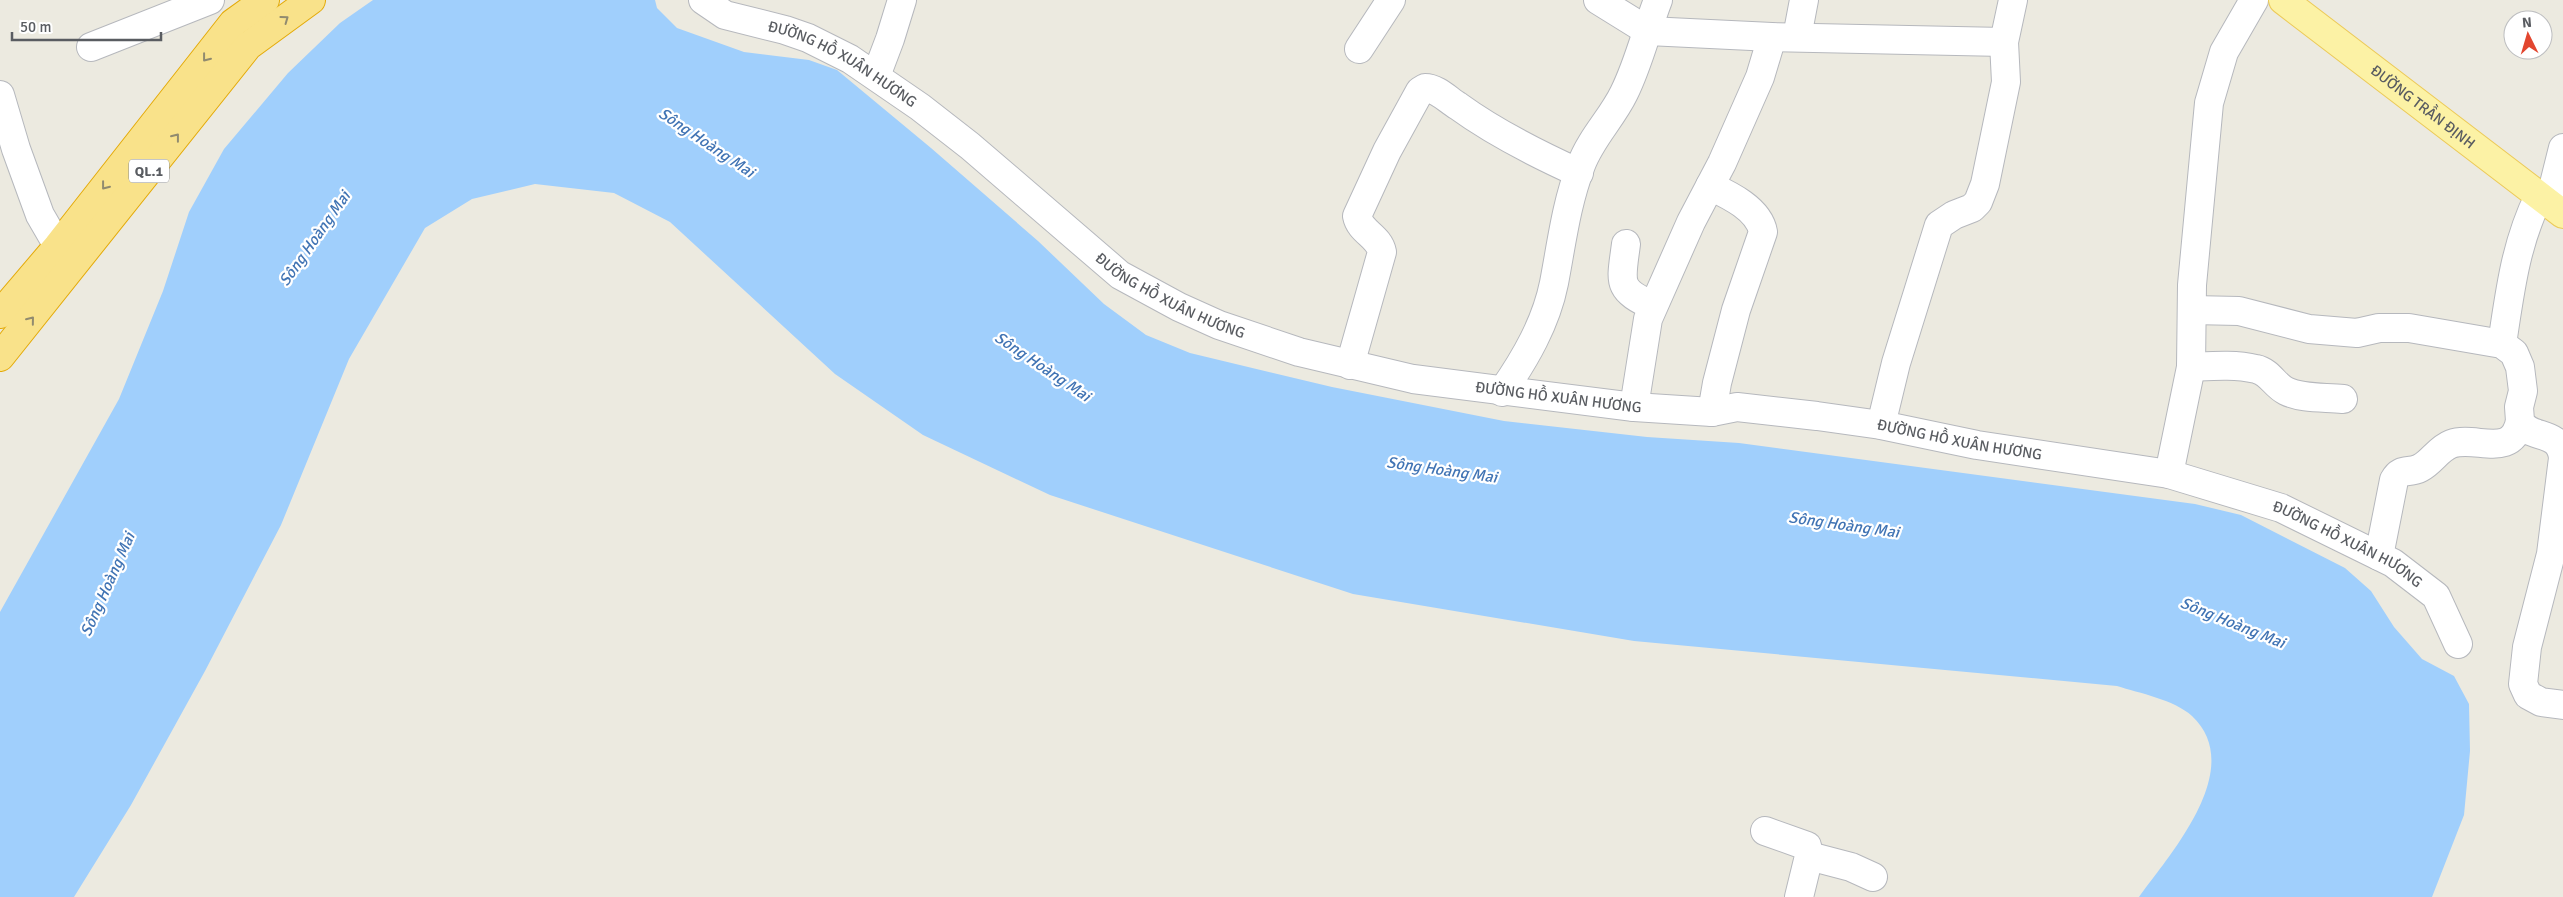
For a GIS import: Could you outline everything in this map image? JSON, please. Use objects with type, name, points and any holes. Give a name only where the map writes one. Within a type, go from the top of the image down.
[{"type":"highway","name":"QL.1","points":[[0,314],[58,246],[229,11],[265,0]]},
{"type":"highway","name":"QL.1","points":[[0,357],[248,46],[311,0]]},
{"type":"main road","name":"ĐƯỜNG TRẦN ĐỊNH","points":[[2283,0],[2551,205]]},
{"type":"street","points":[[91,47],[210,0]]},
{"type":"street","name":"ĐƯỜNG HỒ XUÂN HƯƠNG","points":[[703,0],[725,15],[785,30],[808,38],[850,59],[970,146],[1120,275],[1179,307],[1219,325],[1350,365],[1413,379],[1502,392],[1634,407],[1712,412],[1737,407],[1880,425],[1978,445],[2169,474],[2280,508],[2393,563],[2436,596],[2458,644]]},
{"type":"street","points":[[876,76],[902,0]]},
{"type":"street","points":[[1359,49],[1391,0]]},
{"type":"street","points":[[1598,0],[1648,31],[1785,37],[2004,42]]},
{"type":"street","points":[[1502,392],[1522,362],[1543,319],[1554,284],[1563,224],[1579,173],[1595,138],[1624,94],[1658,0]]},
{"type":"street","points":[[1634,407],[1645,330],[1653,306],[1760,77],[1785,37],[1804,0]]},
{"type":"street","points":[[1880,425],[1896,363],[1939,225],[1954,215],[1972,208],[1978,202],[1985,184],[2006,82],[2004,42],[2014,0]]},
{"type":"street","points":[[2169,474],[2191,366],[2195,246],[2212,88],[2231,36],[2254,0]]},
{"type":"street","points":[[229,11],[248,46]]},
{"type":"street","points":[[1350,365],[1382,252],[1378,242],[1358,224],[1357,216],[1387,151],[1420,91],[1425,88],[1435,90],[1486,124],[1579,173]]},
{"type":"street","points":[[0,95],[16,149],[40,215],[58,246]]},
{"type":"street","points":[[2502,344],[2506,304],[2517,254],[2528,219],[2551,205],[2563,148]]},
{"type":"street","points":[[1710,186],[1747,208],[1762,226],[1763,232],[1736,310],[1717,383],[1712,412]]},
{"type":"street","points":[[1626,244],[1623,268],[1624,287],[1627,293],[1653,306]]},
{"type":"street","points":[[2192,310],[2239,311],[2309,328],[2357,332],[2379,328],[2400,328],[2502,344],[2514,353],[2520,367],[2523,390],[2519,407],[2520,421],[2515,436],[2508,442],[2494,444],[2460,442],[2450,445],[2421,468],[2406,470],[2397,475],[2394,480],[2379,556]]},
{"type":"street","points":[[2191,366],[2236,366],[2257,369],[2267,374],[2286,392],[2296,395],[2343,399]]},
{"type":"street","points":[[2520,421],[2526,428],[2555,440],[2562,451],[2563,472],[2553,523],[2551,554],[2526,647],[2523,684],[2528,694],[2541,702],[2563,705]]},
{"type":"street","points":[[1765,831],[1804,843],[1807,846],[1809,856],[1799,897]]},
{"type":"street","points":[[1809,856],[1851,867],[1874,877]]},
{"type":"water","name":"Sông Hoàng Mai","points":[[373,0],[655,0],[657,8],[677,28],[744,52],[809,60],[837,70],[931,148],[1038,241],[1104,304],[1146,335],[1190,353],[1332,387],[1504,421],[1647,437],[1739,443],[2195,504],[2241,515],[2345,568],[2371,591],[2394,627],[2422,659],[2454,676],[2469,704],[2470,751],[2464,815],[2432,897],[2139,897],[2169,857],[2198,810],[2208,785],[2211,760],[2207,737],[2192,716],[2185,710],[2167,701],[2146,694],[2117,686],[1634,641],[1353,594],[1050,495],[923,435],[835,374],[670,222],[614,193],[535,184],[472,199],[425,228],[349,359],[281,525],[205,671],[131,805],[74,897],[0,897],[0,612],[119,399],[163,291],[189,212],[224,149],[288,73],[340,23]]}]
